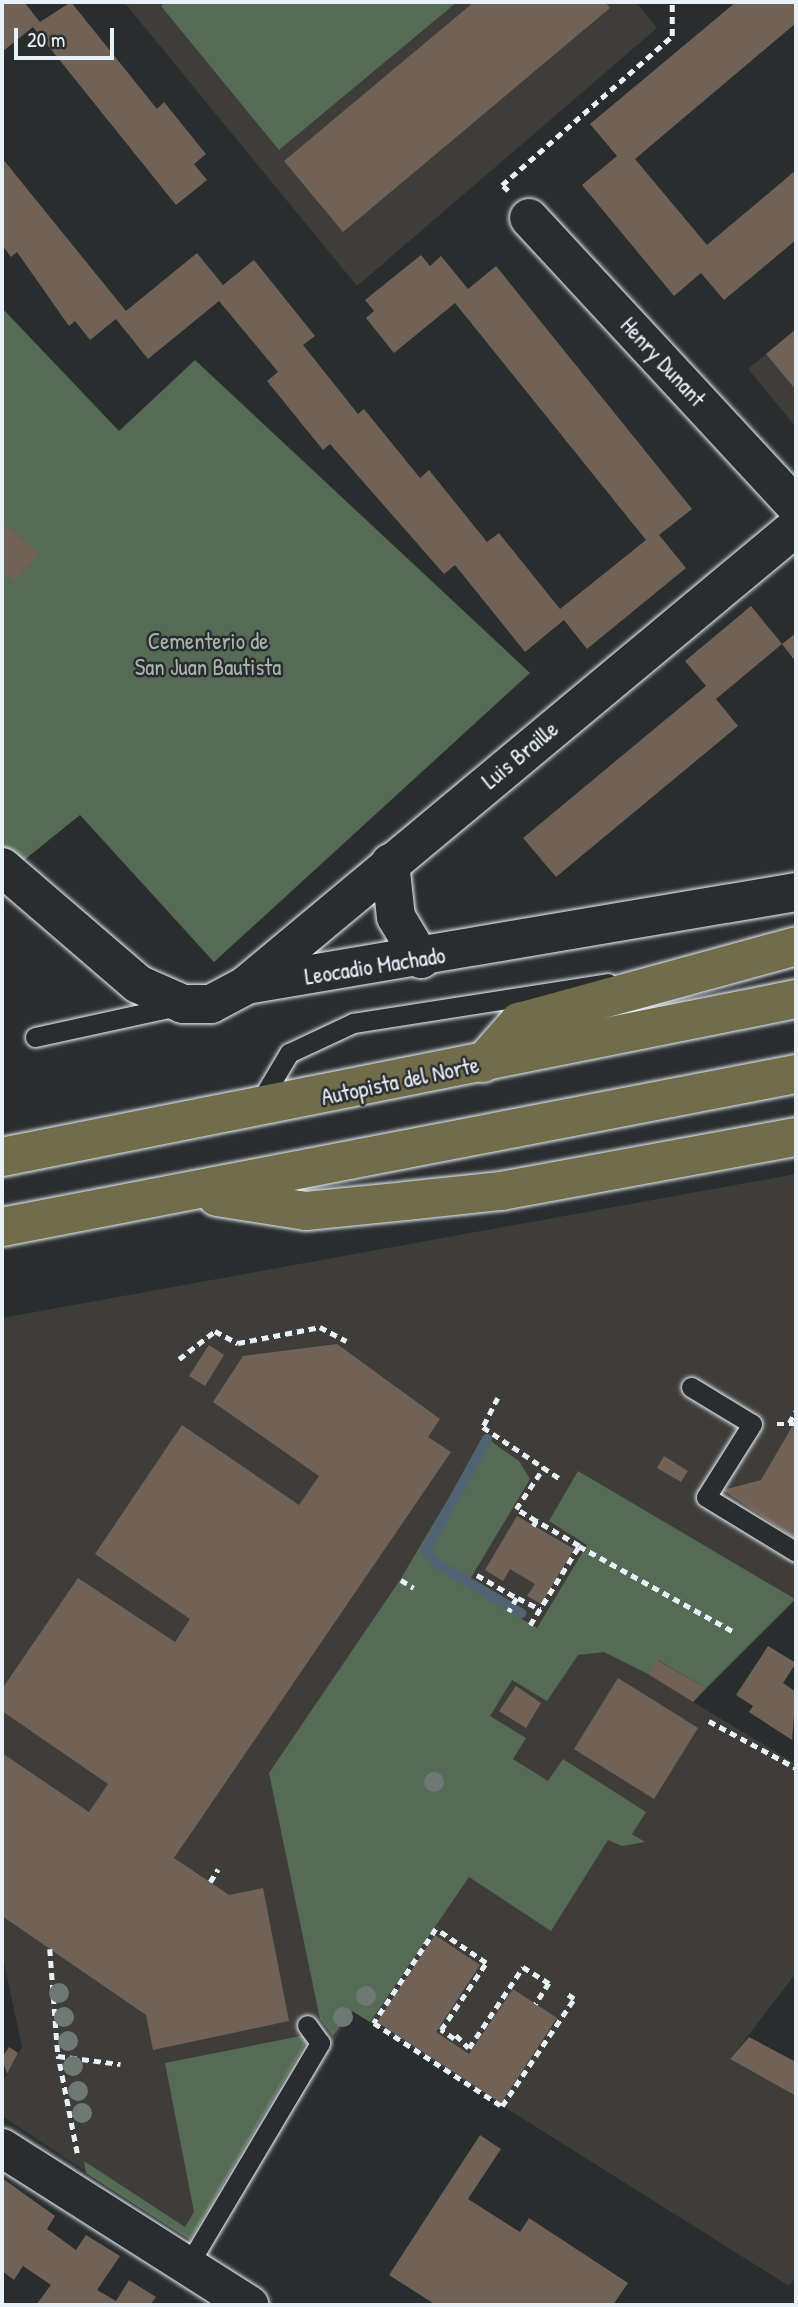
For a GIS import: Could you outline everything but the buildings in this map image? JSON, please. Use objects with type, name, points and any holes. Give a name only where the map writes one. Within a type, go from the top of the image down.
[{"type":"highway","points":[[483,1063],[519,1022],[796,946]]},
{"type":"highway","name":"Autopista del Norte","points":[[2,1157],[255,1111],[796,999]]},
{"type":"highway","points":[[2,1227],[191,1193],[796,1074]]},
{"type":"highway","points":[[191,1193],[306,1211],[393,1203],[501,1191],[796,1137]]},
{"type":"street","name":"Henry Dunant","points":[[529,218],[796,506]]},
{"type":"street","name":"Luis Braille","points":[[246,985],[796,527]]},
{"type":"street","points":[[390,863],[396,917],[421,959]]},
{"type":"street","name":"Leocadio Machado","points":[[2,867],[138,984],[183,1004],[211,1004],[246,985],[421,959],[796,892]]},
{"type":"street","points":[[2,2148],[249,2305]]},
{"type":"lane","points":[[255,1111],[289,1053],[353,1023],[574,985],[676,978]]},
{"type":"lane","points":[[34,1037],[183,1004]]},
{"type":"lane","points":[[691,1387],[752,1424],[706,1497],[796,1552]]},
{"type":"lane","points":[[187,2267],[320,2043],[307,2025]]},
{"type":"path","points":[[529,218],[502,185],[672,36],[672,2]]},
{"type":"path","points":[[179,1359],[215,1331],[238,1343],[320,1327],[346,1341]]},
{"type":"path","points":[[498,1398],[483,1426],[559,1478]]},
{"type":"path","points":[[789,1424],[796,1410]]},
{"type":"path","points":[[544,1467],[516,1509],[534,1523],[734,1632]]},
{"type":"path","points":[[530,1625],[579,1546]]},
{"type":"path","points":[[477,1575],[540,1609]]},
{"type":"path","points":[[401,1580],[414,1588]]},
{"type":"path","points":[[509,1612],[517,1598]]},
{"type":"path","points":[[709,1721],[796,1768]]},
{"type":"path","points":[[210,1882],[218,1870]]},
{"type":"path","points":[[536,2004],[549,1983],[523,1967],[469,2048],[455,2037],[441,2031],[486,1963],[461,1949],[436,1929],[374,2023],[502,2106],[574,1999],[565,1993]]},
{"type":"path","points":[[50,1949],[58,2056],[86,2203]]},
{"type":"path","points":[[58,2056],[120,2064]]},
{"type":"shaded area","points":[[124,2],[636,2],[657,28],[357,286]]},
{"type":"shaded area","points":[[796,329],[796,427],[748,369]]},
{"type":"shaded area","points":[[796,1174],[796,1600],[693,1702],[796,1764],[796,1973],[730,2059],[796,2096],[796,2277],[789,2286],[352,2011],[209,2252],[2,2116],[2,2083],[22,2047],[2,1953],[2,1318]]},
{"type":"green space","points":[[166,2],[457,2],[279,150],[161,6]]},
{"type":"green space","name":"Cementerio de San Juan Bautista","points":[[2,308],[119,431],[195,360],[530,673],[214,962],[80,815],[18,865],[2,850]]},
{"type":"green space","points":[[485,1437],[519,1461],[530,1479],[466,1586],[537,1628],[587,1545],[549,1521],[578,1471],[795,1599],[706,1688],[658,1660],[648,1674],[604,1652],[578,1655],[547,1701],[512,1680],[490,1716],[526,1738],[513,1759],[548,1781],[563,1759],[646,1812],[632,1834],[645,1842],[622,1846],[608,1840],[551,1931],[469,1877],[370,2022],[352,2011],[333,2036],[320,2019],[269,1773],[400,1580]]},
{"type":"green space","points":[[311,2034],[190,2240],[86,2173],[84,2161],[185,2227],[194,2212],[165,2063]]},
{"type":"waterway","points":[[487,1439],[426,1550],[436,1563],[521,1613]]}]
